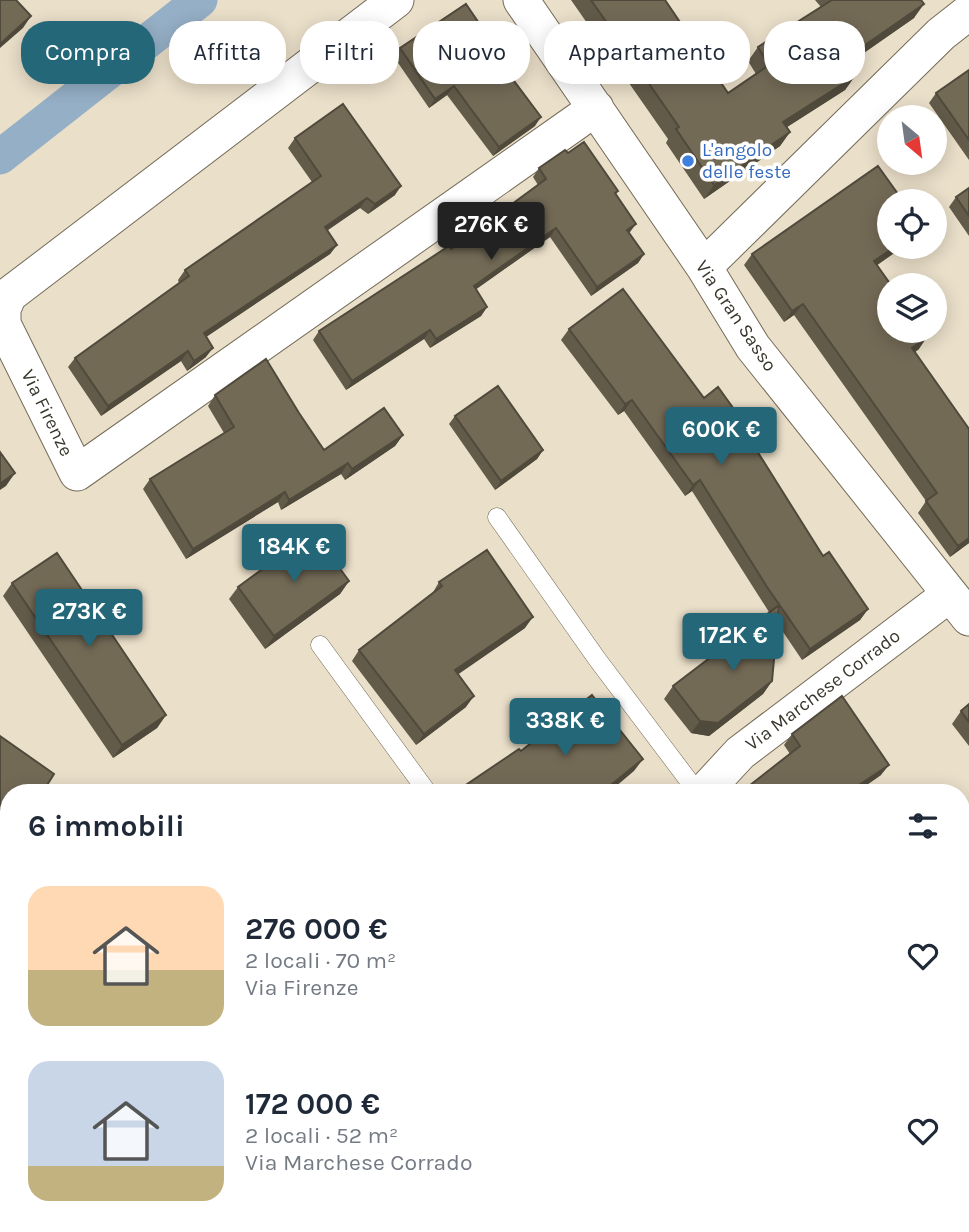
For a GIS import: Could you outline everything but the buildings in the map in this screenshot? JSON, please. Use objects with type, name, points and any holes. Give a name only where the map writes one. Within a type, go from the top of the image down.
[{"type":"street","name":"Via Firenze","points":[[396,0],[9,295],[3,309],[3,324],[77,473],[596,108]]},
{"type":"street","name":"Via Gran Sasso","points":[[521,0],[704,267],[753,346],[959,606]]},
{"type":"street","points":[[704,267],[941,34],[967,17]]},
{"type":"street","name":"Via Marchese Corrado","points":[[709,784],[740,753],[959,606]]},
{"type":"lane","points":[[497,517],[597,659],[693,784]]},
{"type":"lane","points":[[320,645],[421,784]]},
{"type":"waterway","points":[[0,157],[200,0]]},
{"type":"place","name":"L'angolo delle feste","points":[[688,161]]}]
